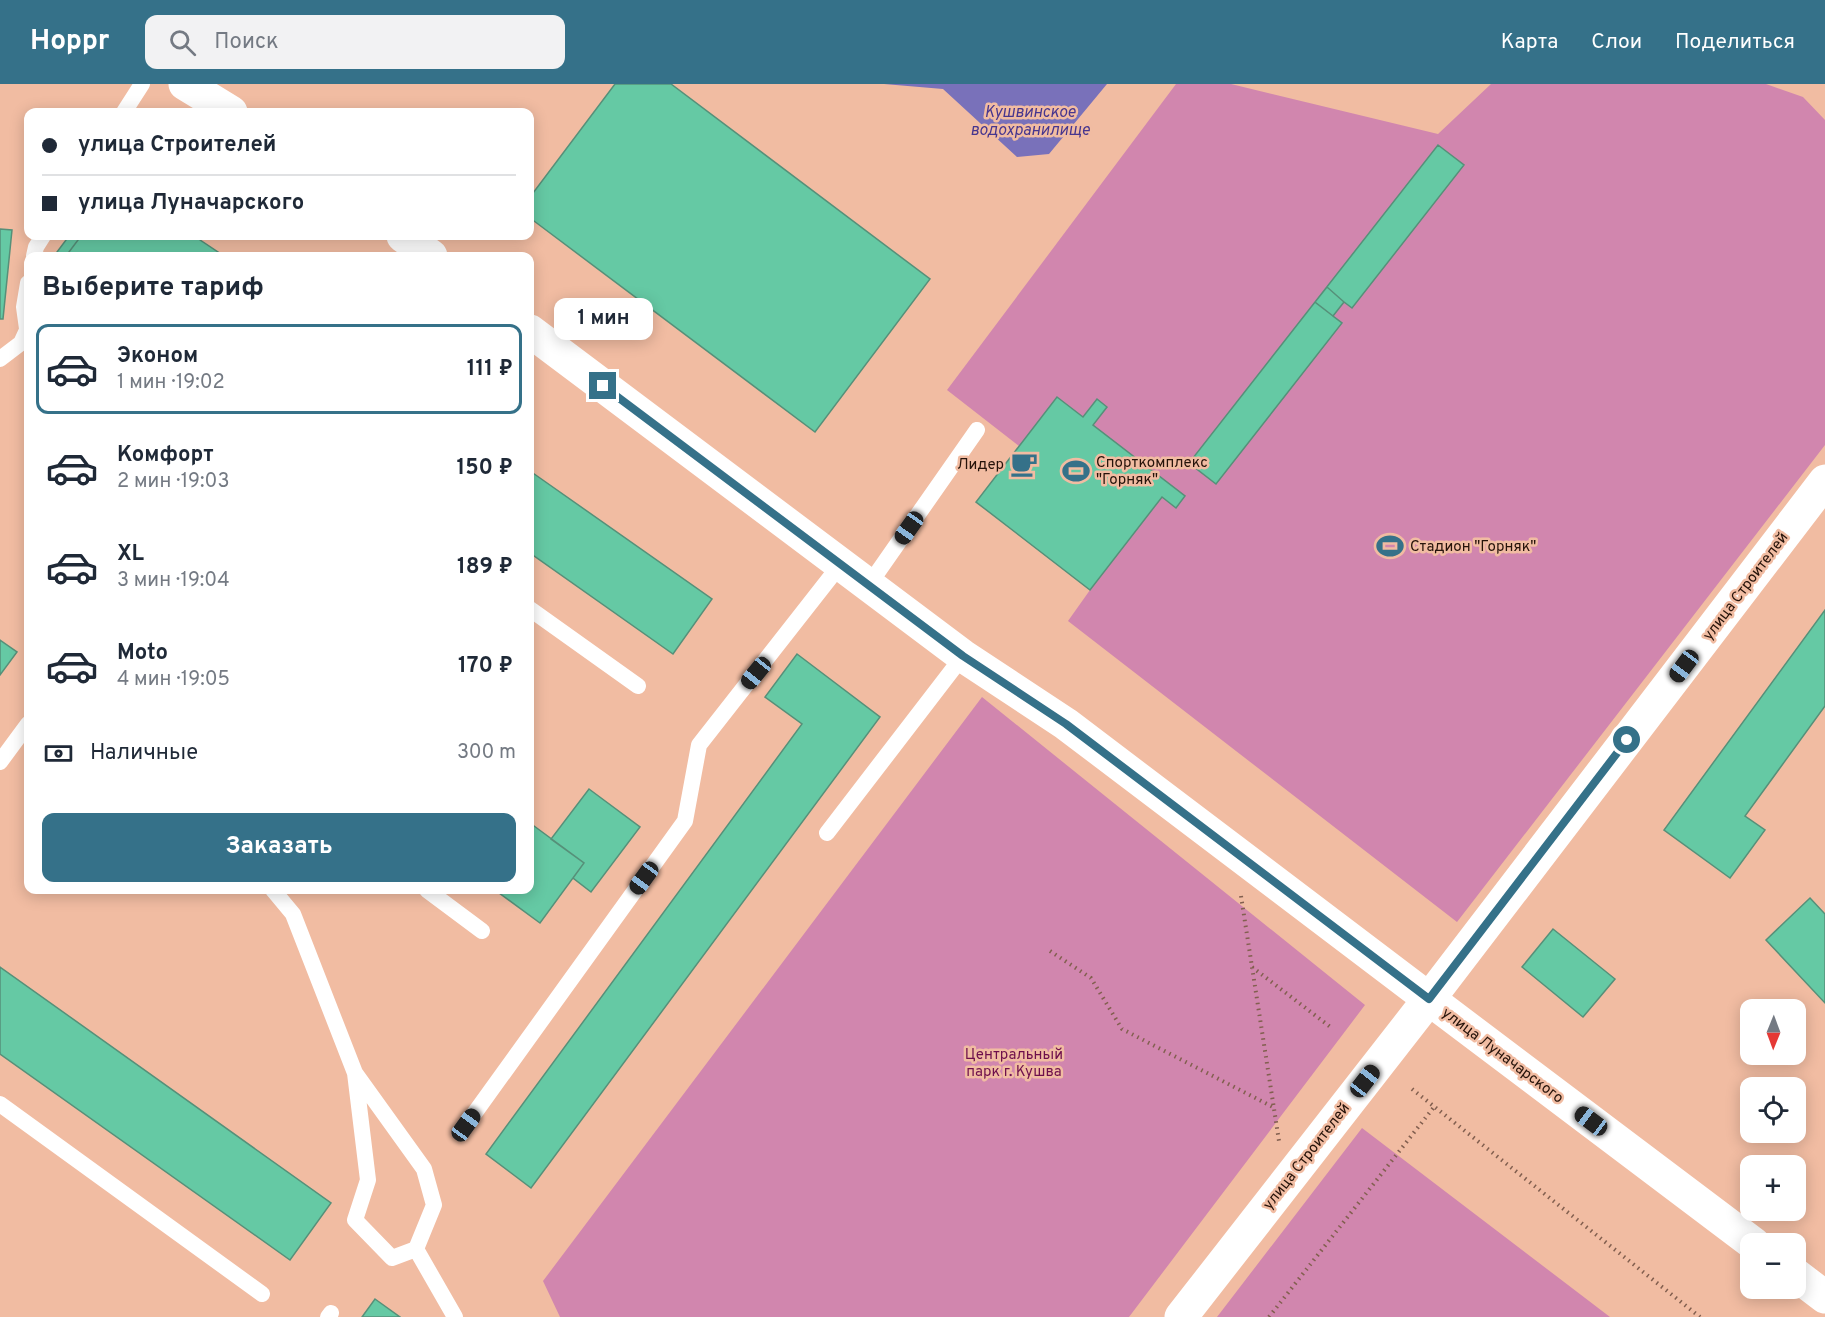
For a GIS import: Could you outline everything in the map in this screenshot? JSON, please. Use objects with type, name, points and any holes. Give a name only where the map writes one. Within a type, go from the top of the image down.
[{"type":"main road","points":[[184,84],[224,108]]},
{"type":"main road","points":[[409,240],[425,252]]},
{"type":"main road","name":"улица Луначарского","points":[[534,334],[963,656],[1066,724],[1740,1233]]},
{"type":"main road","name":"улица Строителей","points":[[1181,1317],[1429,999],[1825,481]]},
{"type":"main road","points":[[1806,1283],[1825,1297]]},
{"type":"lane","points":[[127,108],[142,84]]},
{"type":"lane","points":[[0,359],[24,339]]},
{"type":"lane","points":[[868,586],[976,430]]},
{"type":"lane","points":[[466,1125],[685,821],[699,745],[840,565]]},
{"type":"lane","points":[[534,612],[638,686]]},
{"type":"lane","points":[[827,833],[963,656]]},
{"type":"lane","points":[[0,762],[24,729]]},
{"type":"lane","points":[[276,894],[293,914],[355,1073],[368,1180],[355,1220],[392,1258],[416,1249],[434,1205],[424,1168],[355,1073]]},
{"type":"lane","points":[[432,894],[482,931]]},
{"type":"lane","points":[[0,1104],[262,1294]]},
{"type":"lane","points":[[416,1249],[455,1317]]},
{"type":"path","points":[[1234,851],[1285,1184]]},
{"type":"path","points":[[1050,951],[1091,978],[1122,1029],[1273,1107]]},
{"type":"path","points":[[1252,967],[1333,1029]]},
{"type":"path","points":[[1412,1089],[1700,1317]]},
{"type":"path","points":[[1269,1317],[1434,1107]]},
{"type":"green space","name":"Стадион \"Горняк\"","points":[[1176,84],[1231,84],[1438,134],[1491,84],[1766,84],[1803,97],[1825,120],[1825,445],[1457,922],[1068,621],[1090,590],[976,502],[1019,446],[947,390]]},
{"type":"green space","name":"Центральный парк г. Кушва","points":[[982,697],[1365,1005],[1129,1317],[560,1317],[543,1281]]},
{"type":"green space","points":[[1362,1128],[1610,1317],[1217,1317]]},
{"type":"water","name":"Кушвинское водохранилище","points":[[884,84],[1107,84],[1049,154],[1017,157],[943,89]]},
{"type":"building","points":[[615,84],[671,84],[930,279],[815,432],[534,221],[534,192]]},
{"type":"building","points":[[1438,145],[1464,165],[1352,308],[1344,302],[1333,316],[1342,323],[1216,484],[1189,463]]},
{"type":"building","points":[[0,229],[12,230],[3,319],[0,319]]},
{"type":"building","points":[[66,240],[78,240],[69,252],[57,252]]},
{"type":"building","points":[[78,240],[200,240],[218,252],[69,252]]},
{"type":"building","points":[[1327,287],[1344,302],[1333,316],[1315,302]]},
{"type":"building","name":"Спорткомплекс \"Горняк\"","points":[[1057,397],[1083,417],[1097,399],[1107,407],[1093,425],[1185,496],[1176,508],[1162,497],[1090,590],[976,502]]},
{"type":"building","points":[[534,474],[712,599],[673,654],[534,556]]},
{"type":"building","points":[[1825,610],[1825,706],[1745,816],[1765,830],[1730,878],[1664,830]]},
{"type":"building","points":[[0,640],[17,652],[0,675]]},
{"type":"building","points":[[797,654],[880,717],[531,1188],[486,1154],[802,724],[765,697]]},
{"type":"building","points":[[589,789],[640,827],[591,892],[573,878],[584,863],[551,839]]},
{"type":"building","points":[[534,826],[584,863],[540,923],[500,894],[534,894]]},
{"type":"building","points":[[1810,898],[1825,914],[1825,1003],[1766,940]]},
{"type":"building","points":[[1553,929],[1615,979],[1583,1017],[1522,967]]},
{"type":"building","points":[[0,967],[331,1203],[290,1260],[0,1054]]},
{"type":"building","points":[[375,1299],[400,1317],[362,1317]]},
{"type":"place","name":"Лидер","points":[[1024,464]]},
{"type":"place","name":"Спорткомплекс \"Горняк\"","points":[[1076,471]]},
{"type":"place","name":"Стадион \"Горняк\"","points":[[1390,546]]},
{"type":"route","points":[[603,386],[963,656],[1066,724],[1429,999],[1627,740]]}]
